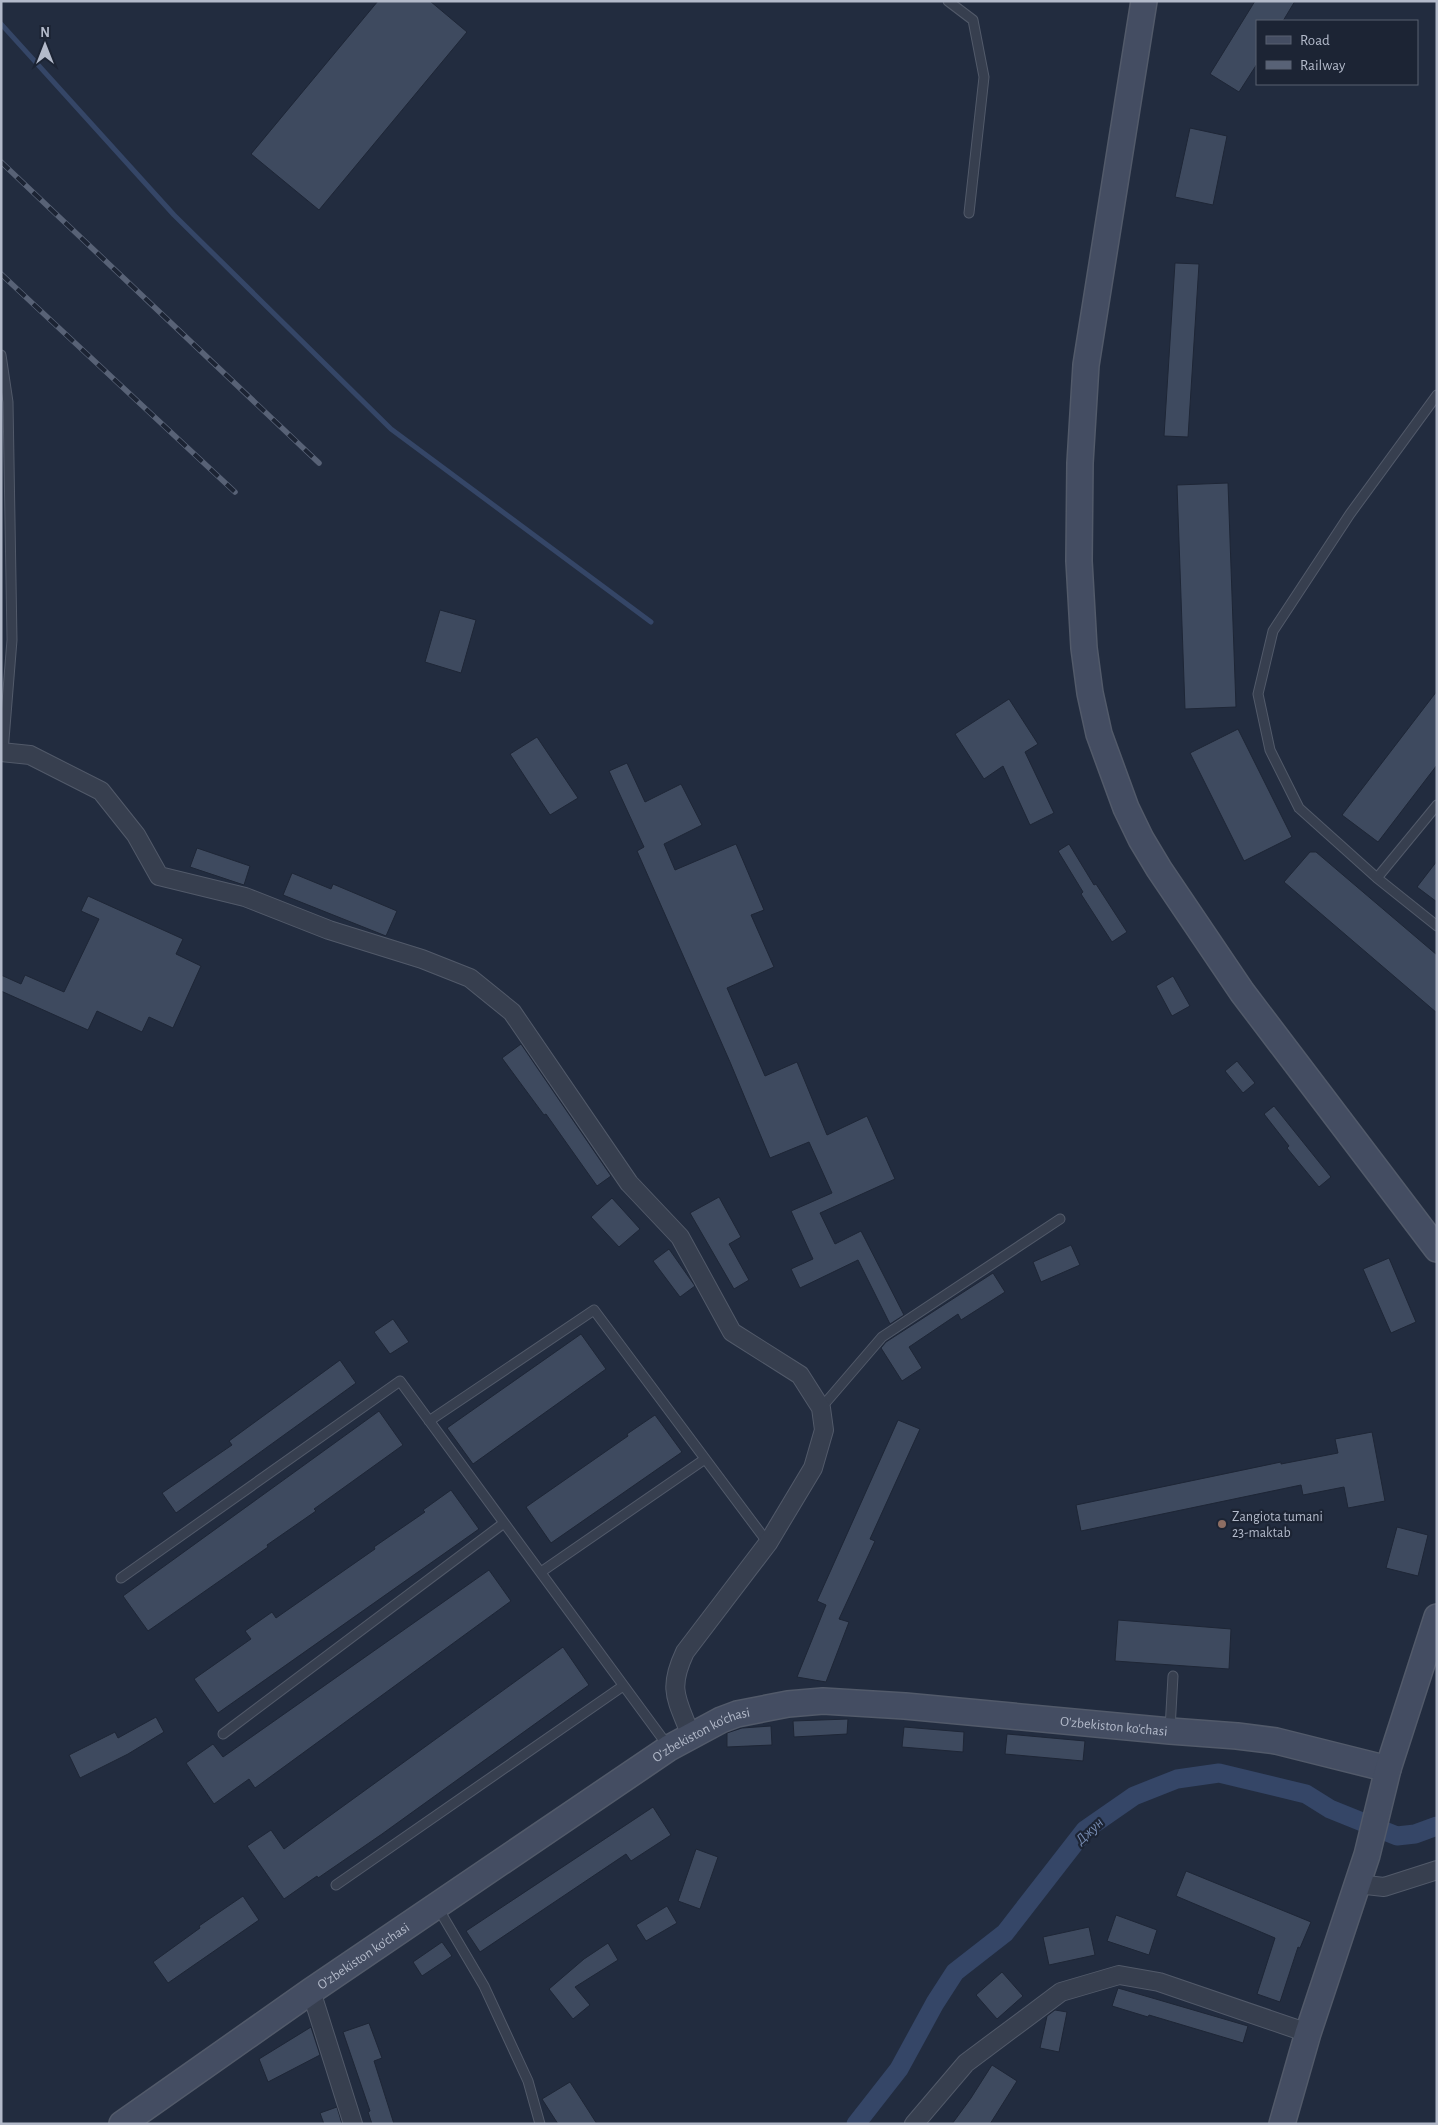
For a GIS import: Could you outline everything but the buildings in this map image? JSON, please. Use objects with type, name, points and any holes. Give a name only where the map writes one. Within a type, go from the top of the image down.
[{"type":"main road","points":[[1144,1],[1087,355],[1080,463],[1079,561],[1084,648],[1100,734],[1126,808],[1141,839],[1159,869],[1242,992],[1437,1250]]},
{"type":"main road","points":[[1282,2124],[1308,2033],[1366,1855],[1388,1769],[1437,1617]]},
{"type":"main road","name":"O'zbekiston ko'chasi","points":[[122,2124],[437,1905],[669,1748],[737,1714],[788,1704],[823,1701],[905,1706],[1276,1740],[1388,1769]]},
{"type":"street","points":[[2,752],[30,754],[101,791],[136,834],[159,876],[245,897],[329,930],[422,959],[470,978],[512,1012],[629,1183],[680,1237],[732,1332],[800,1375],[821,1408],[824,1430],[813,1468],[768,1543],[685,1652],[676,1670],[674,1681],[675,1696],[691,1736]]},
{"type":"street","points":[[1357,1884],[1384,1887],[1437,1870]]},
{"type":"street","points":[[914,2124],[966,2063],[1061,1992],[1119,1975],[1159,1982],[1308,2033]]},
{"type":"street","points":[[311,1992],[353,2124]]},
{"type":"lane","points":[[948,1],[973,20],[984,77],[969,213]]},
{"type":"lane","points":[[1,355],[8,402],[12,640],[2,752]]},
{"type":"lane","points":[[1437,395],[1350,514],[1272,631],[1258,694],[1270,750],[1299,808],[1377,878],[1437,926]]},
{"type":"lane","points":[[1377,878],[1437,805]]},
{"type":"lane","points":[[821,1408],[882,1337],[1060,1220]]},
{"type":"lane","points":[[429,1421],[594,1310],[768,1543]]},
{"type":"lane","points":[[121,1578],[400,1381],[669,1748]]},
{"type":"lane","points":[[541,1572],[705,1459]]},
{"type":"lane","points":[[223,1734],[504,1523]]},
{"type":"lane","points":[[1170,1731],[1173,1676]]},
{"type":"lane","points":[[336,1885],[623,1686]]},
{"type":"lane","points":[[437,1905],[484,1986],[528,2081],[540,2124]]},
{"type":"waterway","points":[[1,24],[174,215],[391,429],[651,622]]},
{"type":"waterway","name":"Джун","points":[[856,2124],[899,2069],[935,2003],[955,1972],[1005,1933],[1085,1830],[1134,1796],[1177,1779],[1219,1773],[1306,1794],[1330,1809],[1397,1836],[1415,1834],[1437,1826]]},
{"type":"railway","points":[[1,162],[319,463]]},
{"type":"railway","points":[[1,274],[235,492]]},
{"type":"place","name":"Zangiota tumani 23-maktab","points":[[1222,1524]]}]
